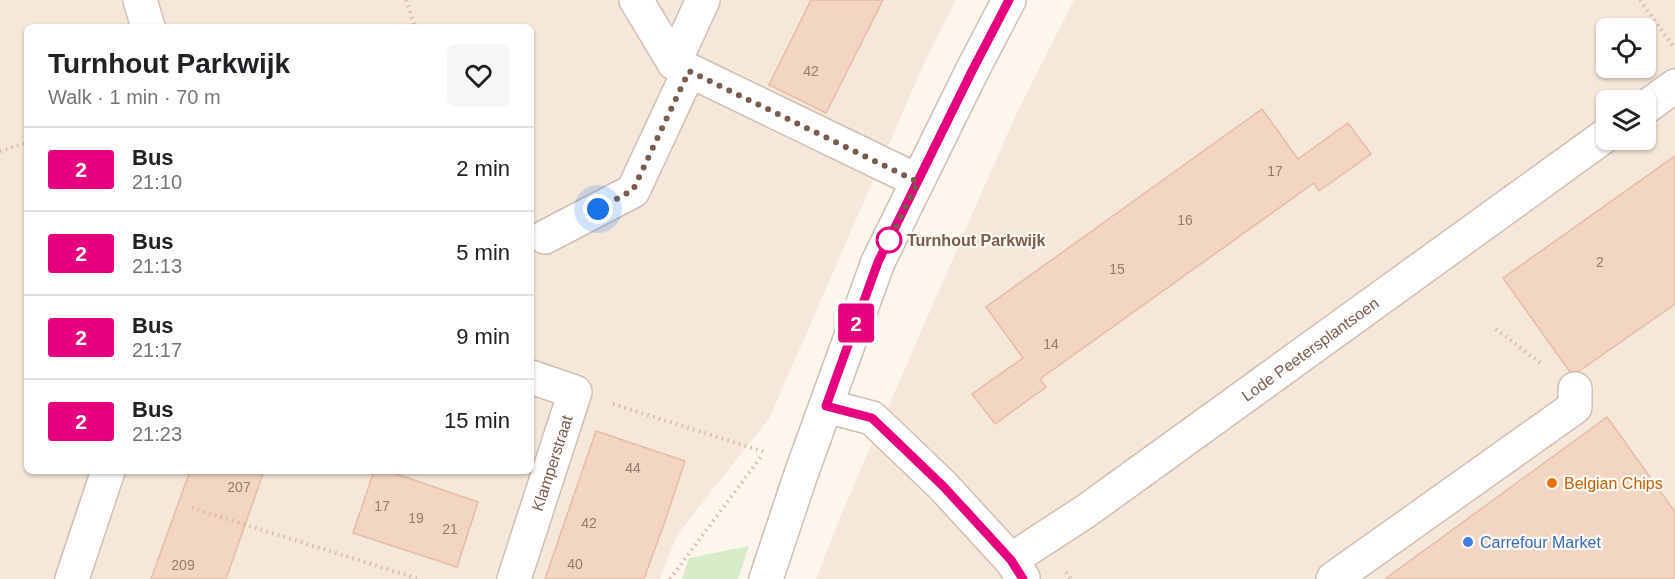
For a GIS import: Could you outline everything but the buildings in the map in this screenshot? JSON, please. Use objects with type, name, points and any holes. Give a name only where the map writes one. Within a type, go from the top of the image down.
[{"type":"street","points":[[140,0],[147,24]]},
{"type":"street","points":[[636,0],[681,67],[918,182]]},
{"type":"street","points":[[545,237],[633,190],[681,67],[703,0]]},
{"type":"street","points":[[766,579],[878,262],[1009,0]]},
{"type":"street","points":[[1656,100],[1675,86]]},
{"type":"street","name":"Lode Peetersplantsoen","points":[[1017,570],[1086,511],[1596,142]]},
{"type":"street","points":[[534,378],[575,392]]},
{"type":"street","points":[[1333,579],[1575,406],[1575,389]]},
{"type":"street","name":"Klamperstraat","points":[[514,579],[575,392]]},
{"type":"street","points":[[826,406],[872,418],[943,486],[1017,570]]},
{"type":"street","points":[[72,579],[107,474]]},
{"type":"path","points":[[406,0],[414,24]]},
{"type":"path","points":[[1640,0],[1675,49]]},
{"type":"path","points":[[0,151],[24,144]]},
{"type":"path","points":[[1496,329],[1575,389]]},
{"type":"path","points":[[575,392],[765,452]]},
{"type":"path","points":[[670,579],[765,452],[774,446]]},
{"type":"path","points":[[192,508],[419,579]]},
{"type":"shaded area","points":[[0,0],[956,0],[927,57],[770,417],[677,535],[660,579],[0,579]]},
{"type":"shaded area","points":[[1074,0],[1675,0],[1675,579],[816,579],[844,508],[1016,114]]},
{"type":"green space","points":[[749,546],[738,579],[682,579],[689,558]]},
{"type":"bus line","name":"2","points":[[1009,0],[878,262],[826,406],[872,418],[943,486],[1011,560],[1023,579]]},
{"type":"place","name":"Turnhout Parkwijk","points":[[889,240]]},
{"type":"place","name":"Belgian Chips","points":[[1552,483]]},
{"type":"place","name":"Carrefour Market","points":[[1468,542]]},
{"type":"route","points":[[598,209],[633,190],[689,71],[918,182],[888,242],[889,240]]}]
